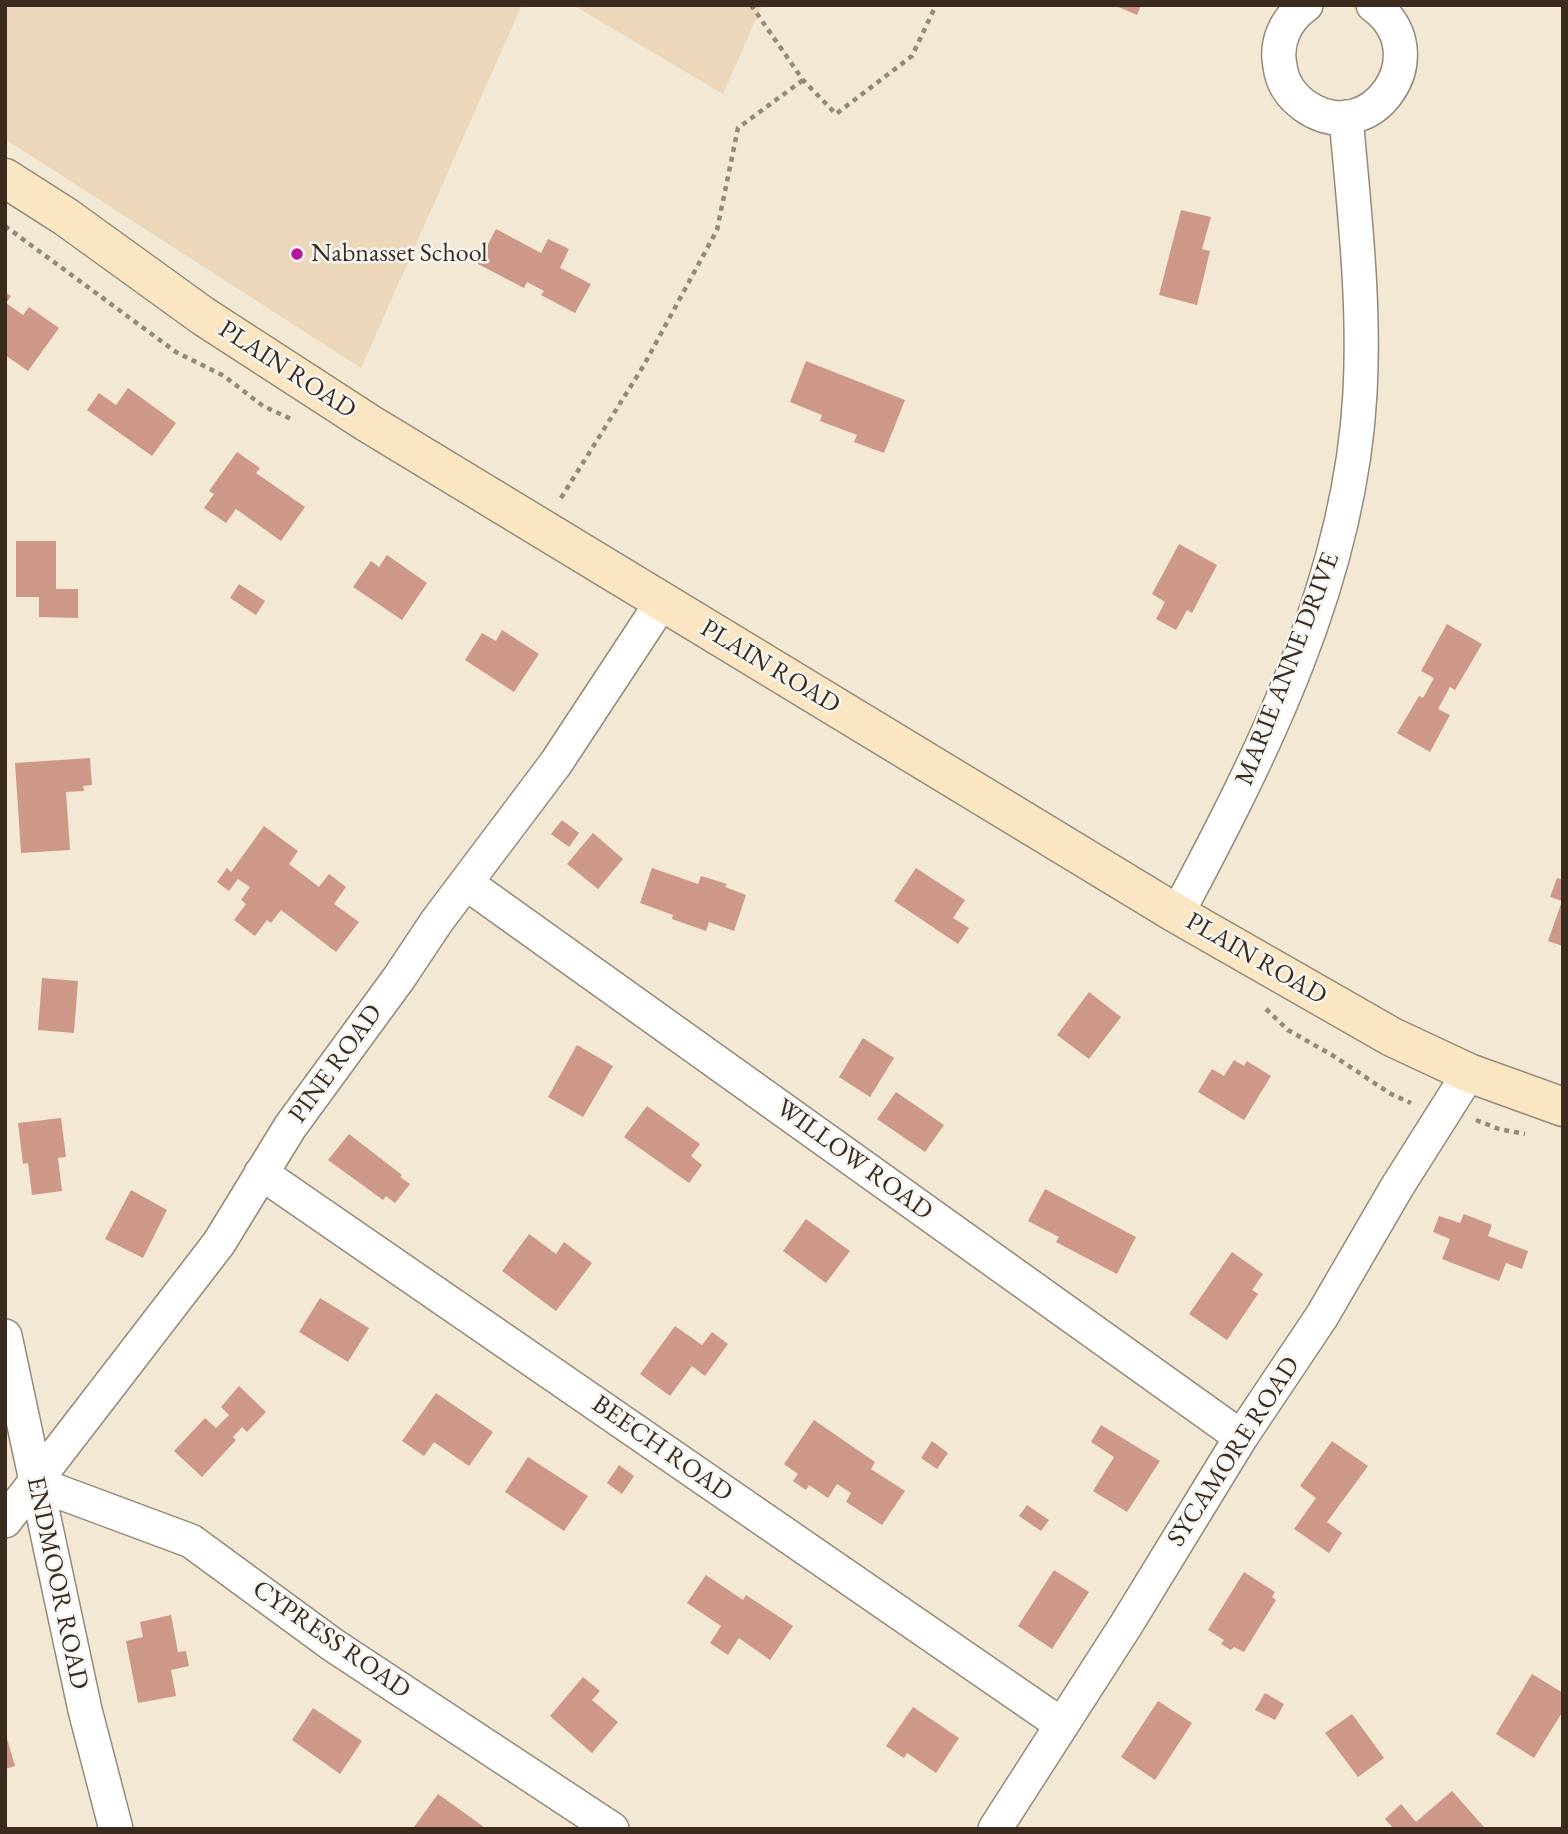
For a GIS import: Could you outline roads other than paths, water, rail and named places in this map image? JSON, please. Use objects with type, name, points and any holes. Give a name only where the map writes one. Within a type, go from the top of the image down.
[{"type":"main road","name":"PLAIN ROAD","points":[[5,178],[66,217],[203,316],[368,423],[1177,914],[1392,1037],[1468,1073],[1563,1107]]},
{"type":"street","points":[[1306,5],[1289,21],[1278,57],[1284,81],[1290,92],[1309,109],[1333,117],[1346,117],[1371,109],[1381,102],[1390,92],[1399,69],[1401,56],[1395,30],[1389,19],[1373,5]]},
{"type":"street","name":"MARIE ANNE DRIVE","points":[[1177,914],[1228,817],[1285,692],[1322,595],[1348,497],[1360,395],[1362,344],[1357,235],[1346,117]]},
{"type":"street","name":"PINE ROAD","points":[[5,1521],[219,1243],[290,1127],[556,763],[663,602]]},
{"type":"street","name":"WILLOW ROAD","points":[[466,883],[1241,1437]]},
{"type":"street","name":"SYCAMORE ROAD","points":[[995,1829],[1241,1437],[1322,1316],[1397,1187],[1468,1073]]},
{"type":"street","name":"BEECH ROAD","points":[[261,1173],[1062,1725]]},
{"type":"street","name":"ENDMOOR ROAD","points":[[5,1336],[85,1710],[116,1829]]},
{"type":"street","name":"CYPRESS ROAD","points":[[35,1483],[191,1541],[333,1645],[612,1829]]},
{"type":"place","name":"Nabnasset School","points":[[297,254]]}]
